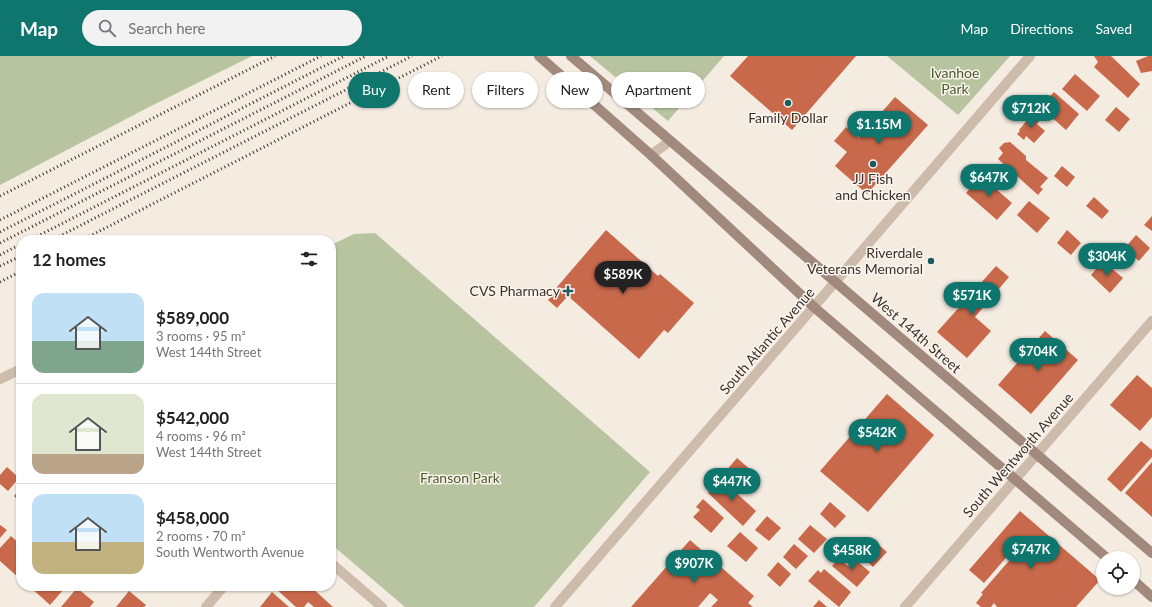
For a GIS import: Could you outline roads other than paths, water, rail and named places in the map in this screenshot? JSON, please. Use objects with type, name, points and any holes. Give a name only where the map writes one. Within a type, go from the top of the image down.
[{"type":"street","points":[[539,56],[651,155],[815,308],[1099,551]]},
{"type":"street","name":"West 144th Street","points":[[570,56],[751,212],[837,282],[1036,455],[1152,553]]},
{"type":"street","name":"South Atlantic Avenue","points":[[555,607],[815,308],[1030,56]]},
{"type":"street","points":[[651,155],[670,141]]},
{"type":"street","name":"South Wentworth Avenue","points":[[905,607],[1152,321]]},
{"type":"street","points":[[0,379],[16,371]]},
{"type":"street","points":[[336,568],[382,607]]},
{"type":"street","points":[[1140,586],[1152,597]]},
{"type":"street","points":[[206,607],[220,591]]},
{"type":"railway","points":[[0,196],[275,56]]},
{"type":"railway","points":[[0,220],[321,56]]},
{"type":"railway","points":[[0,232],[344,56]]},
{"type":"railway","points":[[0,243],[366,56]]},
{"type":"railway","points":[[40,235],[389,56]]},
{"type":"railway","points":[[62,235],[412,56]]},
{"type":"railway","points":[[92,235],[442,56]]},
{"type":"railway","points":[[0,255],[16,247]]},
{"type":"railway","points":[[0,266],[16,258]]},
{"type":"railway","points":[[0,282],[16,274]]},
{"type":"place","name":"Family Dollar","points":[[788,103]]},
{"type":"place","name":"JJ Fish and Chicken","points":[[873,164]]},
{"type":"place","name":"Riverdale Veterans Memorial","points":[[931,261]]},
{"type":"place","name":"CVS Pharmacy","points":[[568,291]]},
{"type":"park label","name":"Ivanhoe Park","points":[[955,82]]},
{"type":"park label","name":"Franson Park","points":[[460,478]]}]
